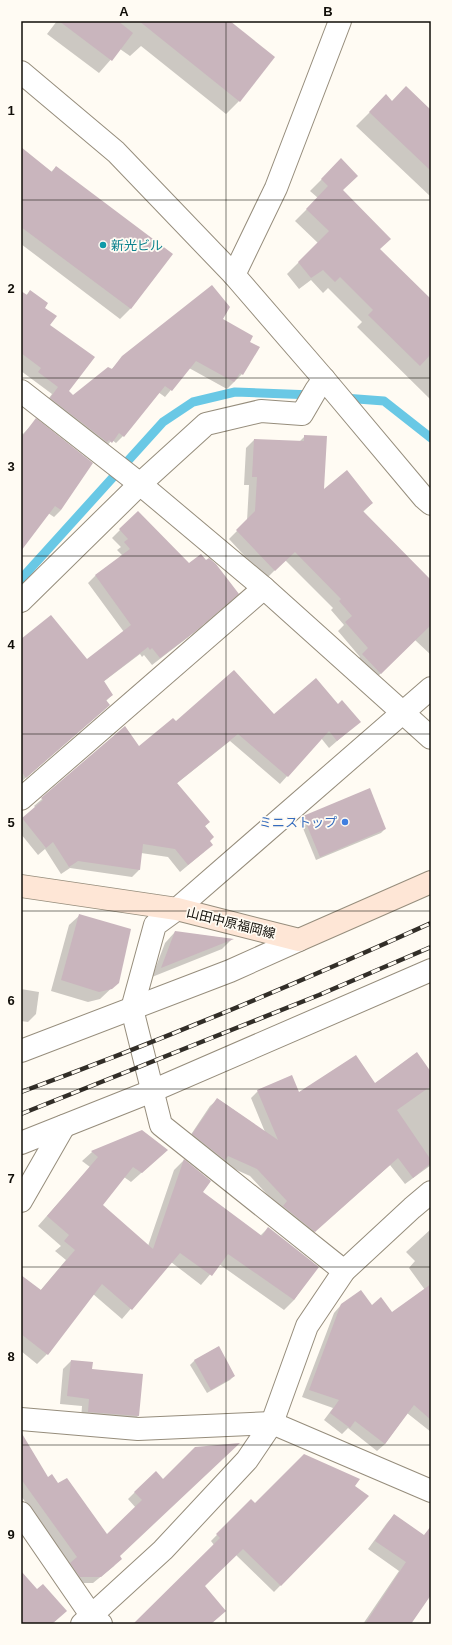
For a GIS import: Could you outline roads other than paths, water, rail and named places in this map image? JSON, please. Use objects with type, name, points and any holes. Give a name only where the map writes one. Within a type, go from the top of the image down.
[{"type":"main road","points":[[298,940],[431,882]]},
{"type":"main road","name":"山田中原福岡線","points":[[21,886],[177,909],[298,940]]},
{"type":"street","points":[[234,275],[276,188],[340,21]]},
{"type":"street","points":[[21,72],[116,152],[234,275],[320,384],[352,413],[424,498],[431,504]]},
{"type":"street","points":[[21,602],[140,484],[206,424],[261,411],[302,414],[320,384]]},
{"type":"street","points":[[21,391],[140,484],[264,588],[431,738]]},
{"type":"street","points":[[21,799],[264,588]]},
{"type":"street","points":[[344,1271],[161,1125],[132,1009],[155,925],[177,909],[431,688]]},
{"type":"street","points":[[21,1051],[230,971],[298,940]]},
{"type":"street","points":[[21,1143],[152,1091],[431,970]]},
{"type":"street","points":[[21,1201],[64,1126]]},
{"type":"street","points":[[21,1513],[91,1621],[168,1544],[247,1460],[272,1423],[307,1326],[344,1271],[431,1192]]},
{"type":"street","points":[[21,1419],[138,1429],[272,1423],[431,1491]]},
{"type":"waterway","points":[[21,579],[163,422],[193,402],[235,392],[313,395]]},
{"type":"waterway","points":[[344,398],[384,401],[431,438]]},
{"type":"railway","points":[[21,1092],[125,1053],[228,1011],[431,923]]},
{"type":"railway","points":[[21,1114],[319,995],[431,947]]},
{"type":"place","name":"新光ビル","points":[[103,245]]},
{"type":"place","name":"ミニストップ","points":[[345,822]]}]
